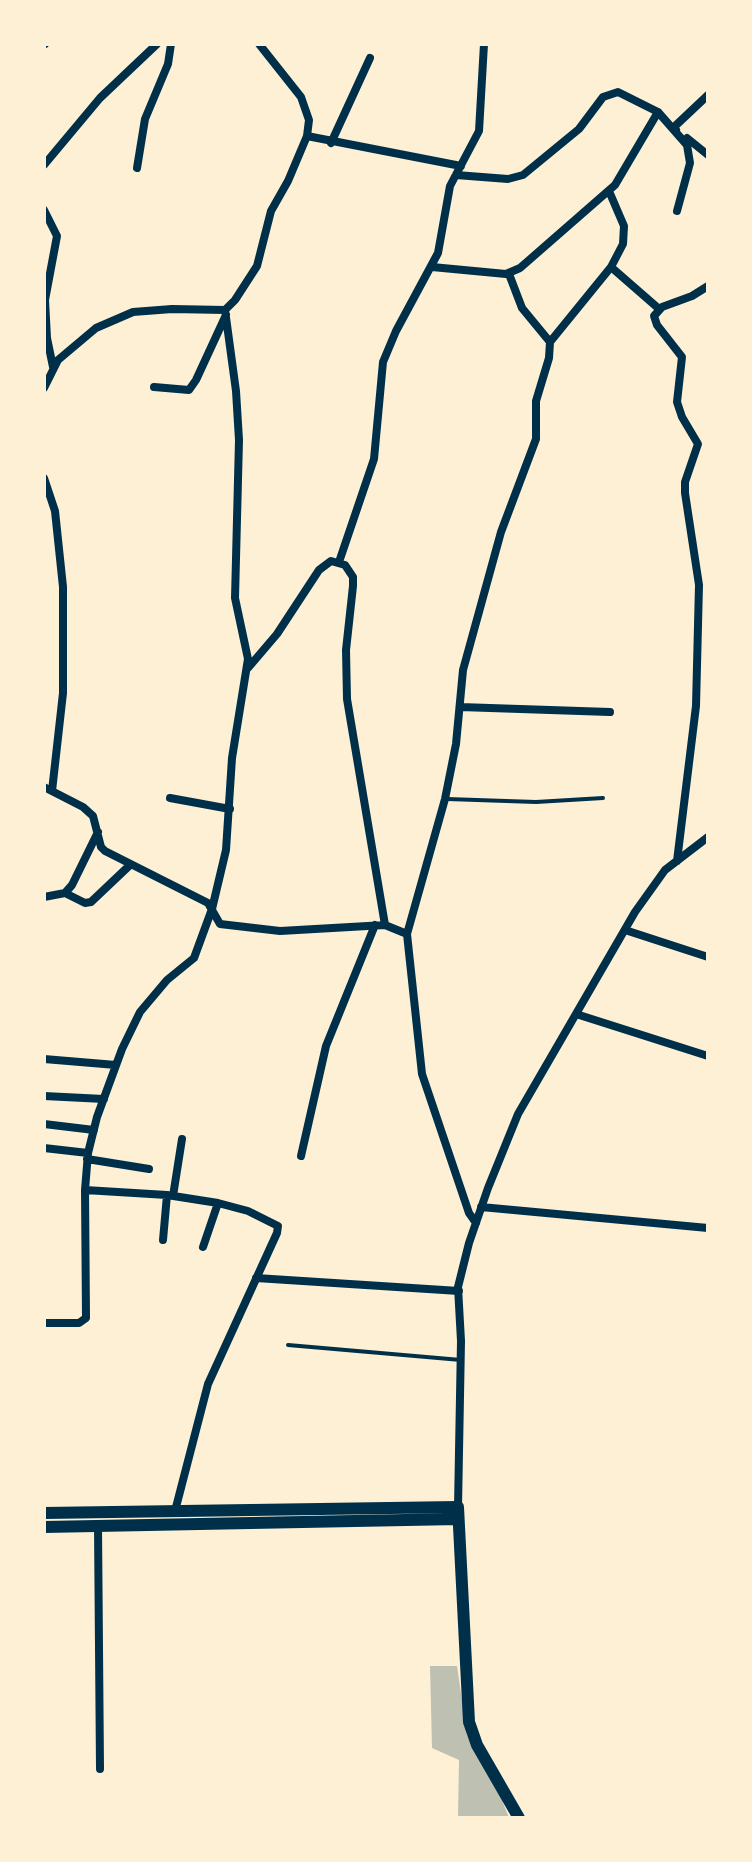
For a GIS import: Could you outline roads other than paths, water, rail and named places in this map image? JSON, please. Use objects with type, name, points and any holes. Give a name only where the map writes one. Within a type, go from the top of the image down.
[{"type":"highway","points":[[45,1519],[175,1511],[458,1513]]},
{"type":"highway","points":[[45,1519],[98,1526],[458,1513]]},
{"type":"highway","points":[[458,1513],[469,1722],[477,1745],[519,1818]]},
{"type":"street","points":[[44,165],[100,98],[157,44]]},
{"type":"street","points":[[137,168],[145,119],[168,64],[171,44]]},
{"type":"street","points":[[154,387],[189,390],[196,380],[225,312],[257,266],[271,211],[307,136],[309,120],[301,97],[259,44]]},
{"type":"street","points":[[339,562],[374,459],[383,362],[396,331],[432,267],[442,237],[447,197],[475,142],[481,121],[484,44]]},
{"type":"street","points":[[331,143],[370,58]]},
{"type":"street","points":[[456,175],[508,179],[523,175],[579,129],[608,93],[623,94],[658,112],[687,145],[691,156],[677,211]]},
{"type":"street","points":[[673,128],[708,95]]},
{"type":"street","points":[[432,267],[509,274],[535,256],[609,191],[658,112]]},
{"type":"street","points":[[673,128],[708,155]]},
{"type":"street","points":[[307,136],[461,166]]},
{"type":"street","points":[[476,1223],[469,1213],[422,1074],[407,934],[445,799],[456,744],[463,670],[501,532],[535,446],[536,401],[549,358],[550,342],[611,267],[623,244],[625,234],[609,191]]},
{"type":"street","points":[[44,210],[57,236],[45,300],[47,338],[53,367]]},
{"type":"street","points":[[611,267],[658,308]]},
{"type":"street","points":[[509,274],[522,308],[550,342]]},
{"type":"street","points":[[677,861],[696,706],[699,585],[685,482],[697,440],[678,408],[682,357],[654,316],[658,308],[692,296],[708,286]]},
{"type":"street","points":[[44,388],[46,376],[53,367],[96,328],[133,312],[172,309],[225,312]]},
{"type":"street","points":[[44,1323],[79,1323],[86,1318],[85,1190],[94,1130],[116,1065],[140,1012],[167,980],[194,958],[212,909],[226,850],[232,758],[248,659],[235,598],[239,440],[225,312]]},
{"type":"street","points":[[697,448],[708,449]]},
{"type":"street","points":[[44,478],[55,511],[63,587],[63,693],[48,789],[88,812],[97,823],[101,847],[105,851],[208,903],[220,924],[262,931],[380,925],[407,934]]},
{"type":"street","points":[[247,668],[277,634],[326,563],[339,562],[350,570],[353,577],[346,683],[380,925],[326,1046],[301,1156]]},
{"type":"street","points":[[460,707],[610,712]]},
{"type":"street","points":[[170,798],[230,809]]},
{"type":"street","points":[[65,893],[77,877],[98,832]]},
{"type":"street","points":[[458,1513],[459,1291],[481,1207],[518,1114],[625,930],[665,870],[708,837]]},
{"type":"street","points":[[44,897],[65,893],[85,903],[91,902],[130,865]]},
{"type":"street","points":[[625,930],[708,957]]},
{"type":"street","points":[[576,1014],[708,1056]]},
{"type":"street","points":[[44,1059],[116,1065]]},
{"type":"street","points":[[44,1096],[104,1099]]},
{"type":"street","points":[[44,1124],[94,1130]]},
{"type":"street","points":[[163,1240],[182,1139]]},
{"type":"street","points":[[44,1148],[149,1169]]},
{"type":"street","points":[[85,1190],[170,1195],[218,1203],[248,1211],[278,1226],[208,1384],[175,1511]]},
{"type":"street","points":[[203,1247],[218,1203]]},
{"type":"street","points":[[481,1207],[708,1228]]},
{"type":"street","points":[[256,1278],[459,1291]]},
{"type":"street","points":[[98,1526],[100,1769]]},
{"type":"lane","points":[[445,799],[536,802],[603,798]]},
{"type":"lane","points":[[288,1345],[461,1360]]}]
